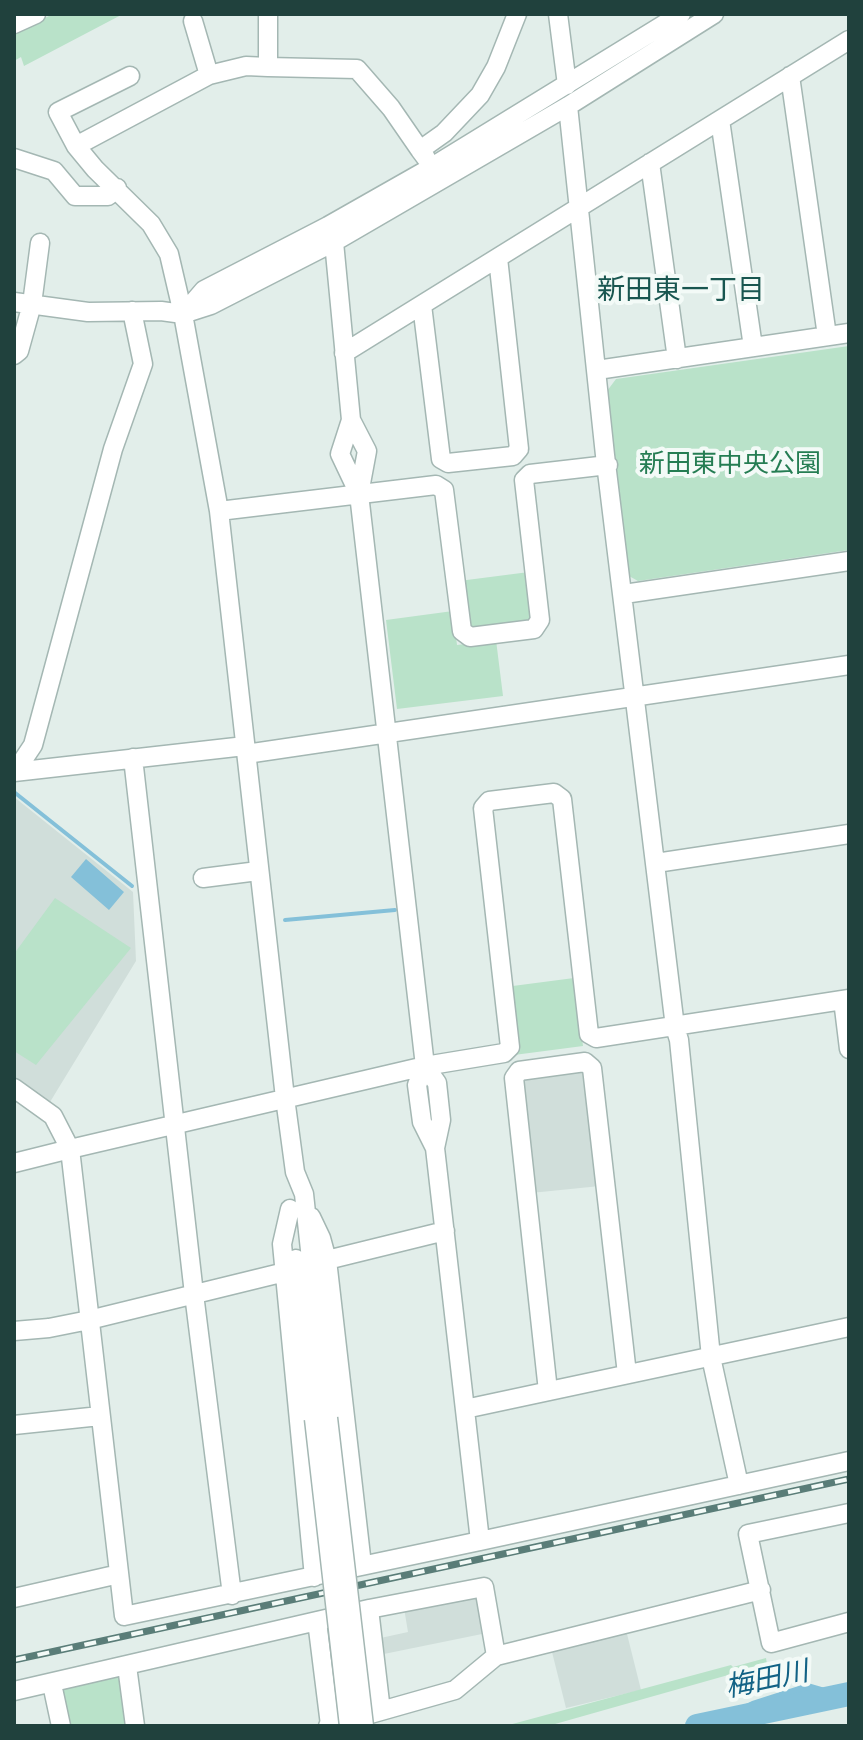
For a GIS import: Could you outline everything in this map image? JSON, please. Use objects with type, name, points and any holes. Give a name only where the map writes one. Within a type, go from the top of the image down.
[{"type":"street","points":[[14,24],[36,14]]},
{"type":"street","points":[[268,14],[268,67]]},
{"type":"street","points":[[420,150],[444,133],[480,95],[496,67],[517,14]]},
{"type":"street","points":[[558,14],[567,85]]},
{"type":"street","points":[[183,314],[204,290],[328,226],[432,167],[681,14]]},
{"type":"street","points":[[23,303],[88,312],[161,311],[183,314],[211,305],[334,242],[568,106],[714,14]]},
{"type":"street","points":[[193,21],[209,75]]},
{"type":"street","points":[[344,353],[849,40]]},
{"type":"street","points":[[76,146],[209,75],[246,66],[357,69],[391,108],[432,167]]},
{"type":"street","points":[[130,76],[58,112],[76,146],[95,169],[151,224],[169,254],[183,314],[219,511],[295,1172],[288,1197],[321,1238],[327,1260],[362,1565]]},
{"type":"street","points":[[790,76],[827,336]]},
{"type":"street","points":[[568,106],[608,465],[679,1040],[711,1357],[739,1485]]},
{"type":"street","points":[[720,120],[753,347]]},
{"type":"street","points":[[14,158],[54,171],[75,196],[108,196],[117,188]]},
{"type":"street","points":[[650,163],[677,359]]},
{"type":"street","points":[[334,242],[351,420],[340,454],[359,494],[425,1066],[417,1085],[422,1122],[435,1148],[480,1541]]},
{"type":"street","points":[[14,355],[19,351],[23,303],[40,243]]},
{"type":"street","points":[[422,305],[441,459],[448,463],[513,456],[519,449],[498,258]]},
{"type":"street","points":[[14,772],[33,745],[113,449],[143,364],[132,311]]},
{"type":"street","points":[[597,370],[849,333]]},
{"type":"street","points":[[219,511],[436,485],[444,490],[462,631],[470,637],[534,629],[540,620],[524,480],[530,474],[608,465]]},
{"type":"street","points":[[624,594],[849,561]]},
{"type":"street","points":[[14,772],[388,733],[849,665]]},
{"type":"street","points":[[133,758],[232,1595]]},
{"type":"street","points":[[14,1163],[425,1066],[504,1053],[510,1047],[483,808],[489,801],[554,793],[562,799],[589,1034],[596,1038],[846,1000],[849,1049]]},
{"type":"street","points":[[656,863],[849,834]]},
{"type":"street","points":[[203,878],[258,871]]},
{"type":"street","points":[[548,1391],[514,1078],[519,1071],[585,1062],[592,1068],[627,1374]]},
{"type":"street","points":[[14,1088],[53,1116],[70,1149],[124,1616],[849,1461]]},
{"type":"street","points":[[298,1208],[282,1244],[314,1577]]},
{"type":"street","points":[[298,1208],[349,1726]]},
{"type":"street","points":[[327,1260],[445,1231]]},
{"type":"street","points":[[14,1331],[89,1320],[285,1272]]},
{"type":"street","points":[[465,1409],[849,1327]]},
{"type":"street","points":[[14,1425],[100,1416]]},
{"type":"street","points":[[321,1418],[364,1726]]},
{"type":"street","points":[[849,1513],[748,1534],[771,1643],[849,1622]]},
{"type":"street","points":[[14,1598],[119,1574]]},
{"type":"street","points":[[14,1691],[369,1609],[484,1587],[496,1656]]},
{"type":"street","points":[[317,1621],[329,1726],[455,1690],[496,1656],[761,1590]]},
{"type":"street","points":[[369,1609],[381,1711]]},
{"type":"street","points":[[127,1666],[135,1726]]},
{"type":"street","points":[[52,1684],[61,1726]]},
{"type":"shaded area","points":[[14,797],[133,892],[136,961],[50,1102],[14,1077]]},
{"type":"shaded area","points":[[578,1069],[587,1075],[600,1186],[531,1193],[519,1084],[525,1075]]},
{"type":"shaded area","points":[[467,1595],[477,1598],[482,1634],[379,1655],[376,1639],[408,1632],[404,1608]]},
{"type":"shaded area","points":[[626,1630],[641,1690],[566,1708],[551,1648]]},
{"type":"green space","points":[[53,14],[123,14],[24,66],[21,57],[14,61],[14,33]]},
{"type":"green space","name":"新田東中央公園","points":[[849,346],[849,550],[638,581],[629,576],[607,391],[616,379]]},
{"type":"green space","points":[[529,572],[534,614],[530,623],[475,631],[465,626],[459,581]]},
{"type":"green space","points":[[453,611],[457,645],[496,640],[503,696],[397,709],[386,620]]},
{"type":"green space","points":[[55,898],[131,948],[36,1065],[14,1051],[14,954]]},
{"type":"green space","points":[[574,978],[583,1046],[514,1055],[505,987]]},
{"type":"green space","points":[[766,1658],[767,1664],[548,1726],[505,1726],[731,1665]]},
{"type":"green space","points":[[123,1674],[129,1726],[67,1726],[58,1688]]},
{"type":"water","points":[[86,859],[124,892],[109,910],[71,877]]},
{"type":"water","points":[[808,1683],[849,1695],[849,1700],[780,1702],[737,1717],[728,1726],[703,1726],[752,1701]]},
{"type":"waterway","points":[[14,792],[132,886]]},
{"type":"waterway","points":[[285,920],[395,910]]},
{"type":"waterway","name":"梅田川","points":[[697,1726],[849,1694]]},
{"type":"railway","points":[[14,1660],[849,1479]]},
{"type":"district","name":"新田東一丁目","points":[[681,292]]}]
